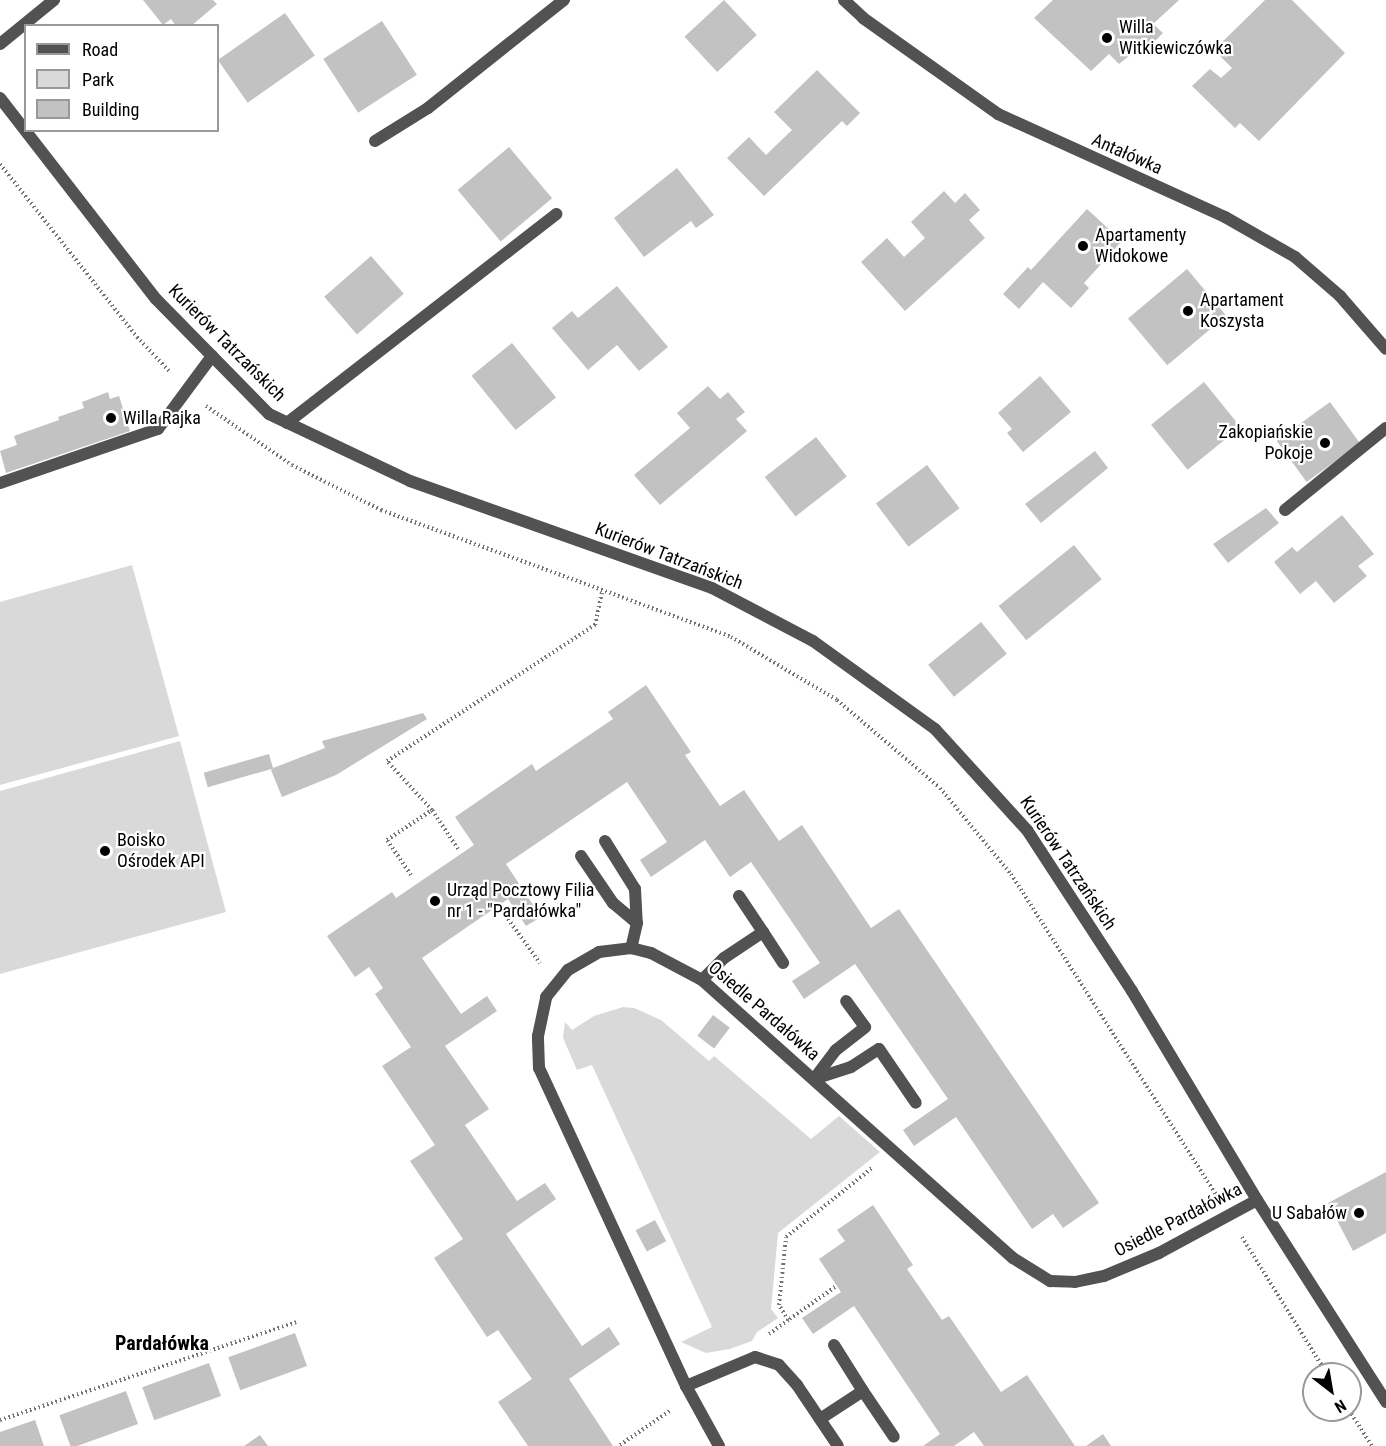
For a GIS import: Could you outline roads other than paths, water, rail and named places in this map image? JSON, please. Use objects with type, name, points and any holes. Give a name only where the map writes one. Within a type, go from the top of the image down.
[{"type":"street","points":[[25,24],[54,0]]},
{"type":"street","points":[[375,141],[428,108],[564,0]]},
{"type":"street","name":"Antałówka","points":[[844,0],[863,18],[998,114],[1225,217],[1295,257],[1340,296],[1386,349]]},
{"type":"street","points":[[0,44],[24,24]]},
{"type":"street","name":"Kurierów Tatrzańskich","points":[[0,98],[24,129]]},
{"type":"street","name":"Kurierów Tatrzańskich","points":[[26,132],[156,299],[268,414],[410,481],[712,588],[813,641],[907,707],[960,754],[1027,830],[1132,991],[1257,1200],[1386,1402]]},
{"type":"street","points":[[287,423],[556,214]]},
{"type":"street","points":[[0,483],[158,429],[212,357]]},
{"type":"street","points":[[1285,510],[1386,428]]},
{"type":"street","points":[[605,841],[635,889],[637,923],[631,948]]},
{"type":"street","points":[[581,856],[613,903],[637,923]]},
{"type":"street","points":[[739,896],[783,963]]},
{"type":"street","points":[[702,980],[724,958],[763,932]]},
{"type":"street","name":"Osiedle Pardałówka","points":[[689,1391],[539,1068],[542,1015],[554,983],[568,970],[599,952],[631,948],[678,964],[702,980],[895,1150],[1013,1258],[1050,1281],[1075,1282],[1104,1276],[1159,1253],[1257,1200]]},
{"type":"street","points":[[814,1079],[836,1050],[865,1027],[846,1001]]},
{"type":"street","points":[[814,1079],[851,1067],[879,1049],[916,1103]]},
{"type":"street","points":[[834,1345],[894,1437]]},
{"type":"street","points":[[719,1446],[689,1391],[755,1357],[779,1365],[838,1446]]},
{"type":"street","points":[[820,1419],[863,1391]]},
{"type":"place","name":"Willa Witkiewiczówka","points":[[1107,38]]},
{"type":"place","name":"Apartamenty Widokowe","points":[[1083,246]]},
{"type":"place","name":"Apartament Koszysta","points":[[1188,311]]},
{"type":"place","name":"Willa Rajka","points":[[111,418]]},
{"type":"place","name":"Zakopiańskie Pokoje","points":[[1325,443]]},
{"type":"place","name":"Boisko Ośrodek API","points":[[105,851]]},
{"type":"place","name":"Urząd Pocztowy Filia nr 1 - \"Pardałówka\"","points":[[435,901]]},
{"type":"place","name":"U Sabałów","points":[[1359,1213]]},
{"type":"district","name":"Pardałówka","points":[[162,1343]]}]
